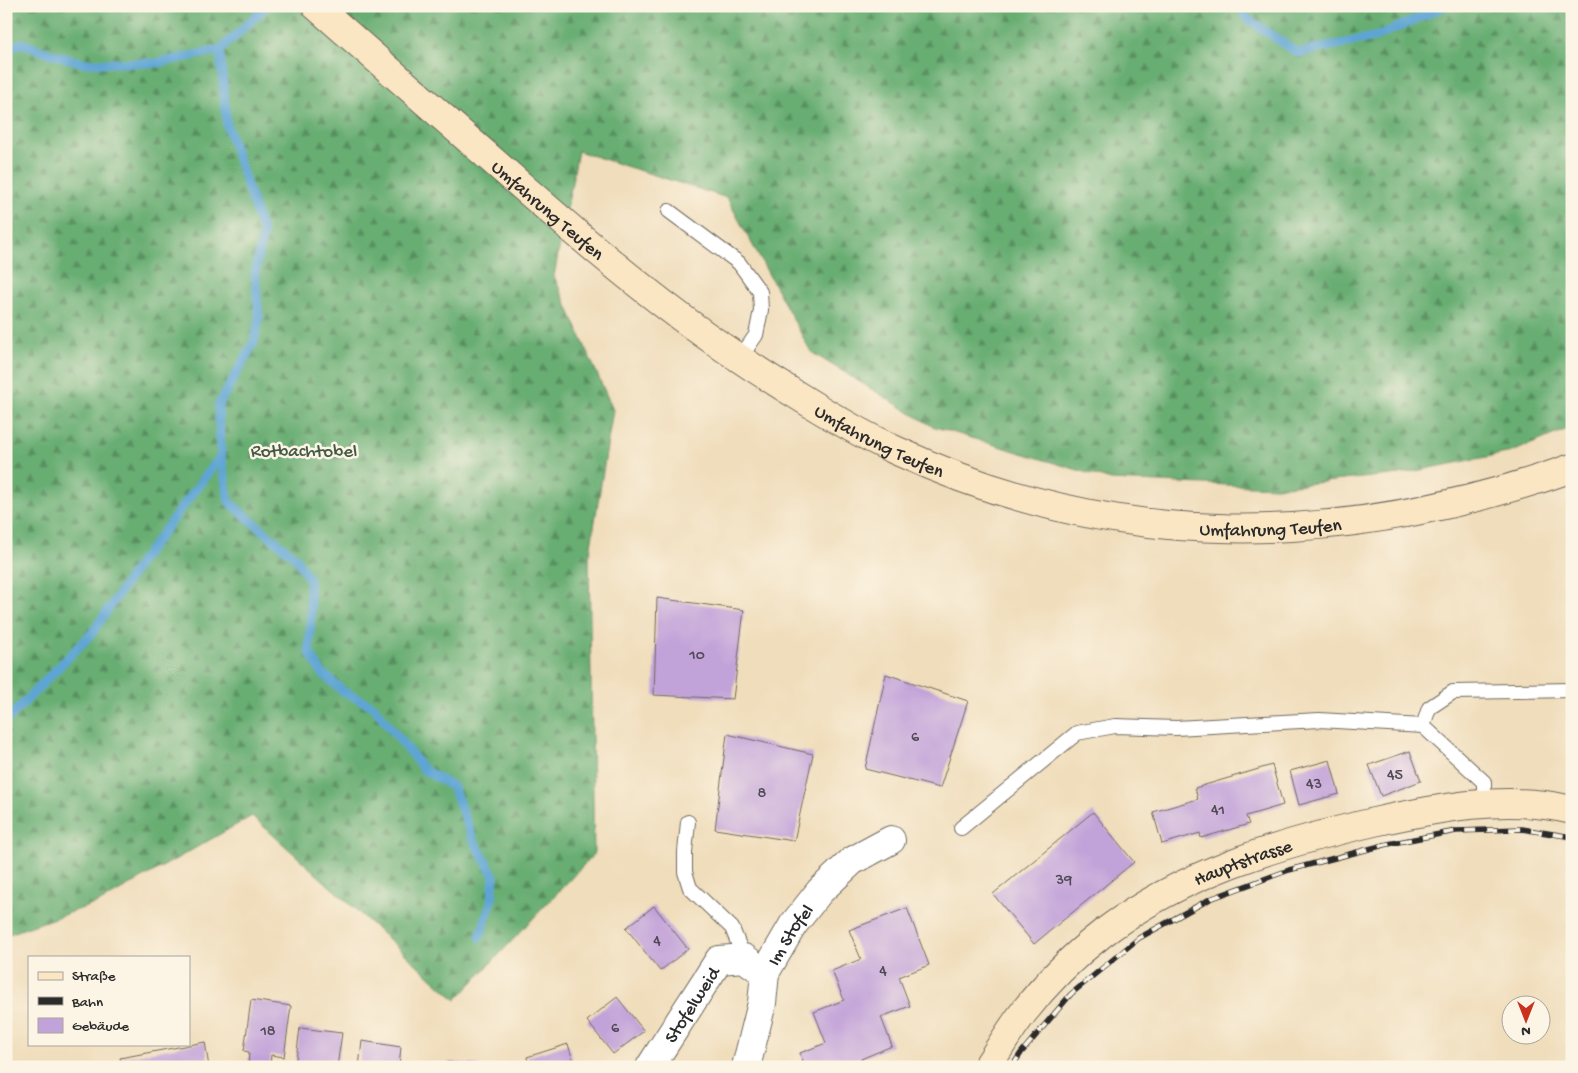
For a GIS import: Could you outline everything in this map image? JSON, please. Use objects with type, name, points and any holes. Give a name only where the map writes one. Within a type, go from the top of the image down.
[{"type":"main road","name":"Umfahrung Teufen","points":[[316,6],[575,232],[683,319],[830,416],[893,449],[958,477],[1023,498],[1079,513],[1136,522],[1255,529],[1322,526],[1394,516],[1476,498],[1572,468]]},
{"type":"main road","name":"Hauptstrasse","points":[[987,1067],[1023,1013],[1072,960],[1103,933],[1172,889],[1222,866],[1320,834],[1429,810],[1484,804],[1537,805],[1572,810]]},
{"type":"street","name":"Im Stofel","points":[[746,1067],[762,1003],[755,965],[793,925],[820,891],[852,861],[892,840]]},
{"type":"street","name":"Stofelweid","points":[[650,1067],[719,960],[755,965]]},
{"type":"lane","points":[[669,211],[739,264],[760,292],[761,310],[756,335],[740,358]]},
{"type":"lane","points":[[1423,726],[1429,708],[1453,692],[1572,690]]},
{"type":"lane","points":[[961,828],[1077,733],[1115,726],[1176,728],[1319,720],[1423,726],[1484,782],[1484,804]]},
{"type":"lane","points":[[688,822],[685,872],[690,888],[732,928],[755,965]]},
{"type":"green space","name":"Rotbachtobel","points":[[6,6],[1572,6],[1572,427],[1512,452],[1400,474],[1276,487],[1111,480],[932,426],[811,352],[727,198],[578,151],[554,276],[613,410],[589,558],[594,854],[456,1000],[252,816],[100,902],[6,935]]},
{"type":"building","points":[[657,598],[744,610],[733,699],[654,695]]},
{"type":"building","points":[[886,674],[968,701],[940,788],[865,769]]},
{"type":"building","points":[[727,734],[813,754],[794,841],[715,829]]},
{"type":"building","points":[[1410,751],[1421,781],[1381,796],[1369,765]]},
{"type":"building","points":[[1330,760],[1339,794],[1299,805],[1290,771]]},
{"type":"building","points":[[1272,765],[1283,805],[1246,816],[1249,824],[1201,838],[1200,833],[1162,844],[1153,812],[1198,799],[1195,788]]},
{"type":"building","points":[[1093,812],[1134,862],[1034,944],[993,894]]},
{"type":"building","points":[[654,906],[688,949],[660,971],[626,928]]},
{"type":"building","points":[[907,908],[929,965],[899,977],[910,1006],[881,1017],[892,1046],[861,1059],[865,1067],[805,1067],[800,1053],[826,1043],[814,1012],[844,1000],[832,971],[861,959],[849,930]]},
{"type":"building","points":[[617,997],[644,1031],[613,1054],[587,1021]]},
{"type":"building","points":[[251,1000],[291,1006],[284,1057],[271,1055],[270,1067],[248,1067],[249,1052],[244,1051]]},
{"type":"building","points":[[300,1028],[342,1033],[337,1067],[295,1067]]},
{"type":"building","points":[[362,1041],[401,1047],[399,1067],[359,1067]]},
{"type":"building","points":[[205,1042],[209,1067],[122,1067],[120,1058]]},
{"type":"building","points":[[568,1044],[575,1067],[529,1067],[527,1057]]},
{"type":"building","points":[[448,1062],[480,1065],[480,1067],[447,1067]]},
{"type":"waterway","points":[[6,721],[92,633],[141,561],[221,456],[218,406],[254,342],[259,318],[255,273],[263,233],[227,126],[220,50],[267,6]]},
{"type":"waterway","points":[[1240,6],[1246,18],[1298,53],[1378,36],[1446,6]]},
{"type":"waterway","points":[[6,51],[21,43],[83,63],[157,63],[220,50]]},
{"type":"waterway","points":[[221,456],[229,502],[296,558],[309,579],[311,614],[309,651],[321,672],[344,692],[373,706],[424,770],[453,787],[473,839],[494,876],[492,899],[480,937]]},
{"type":"railway","points":[[1012,1067],[1021,1053],[1071,994],[1139,938],[1210,899],[1289,870],[1388,844],[1456,831],[1522,829],[1572,837]]}]
